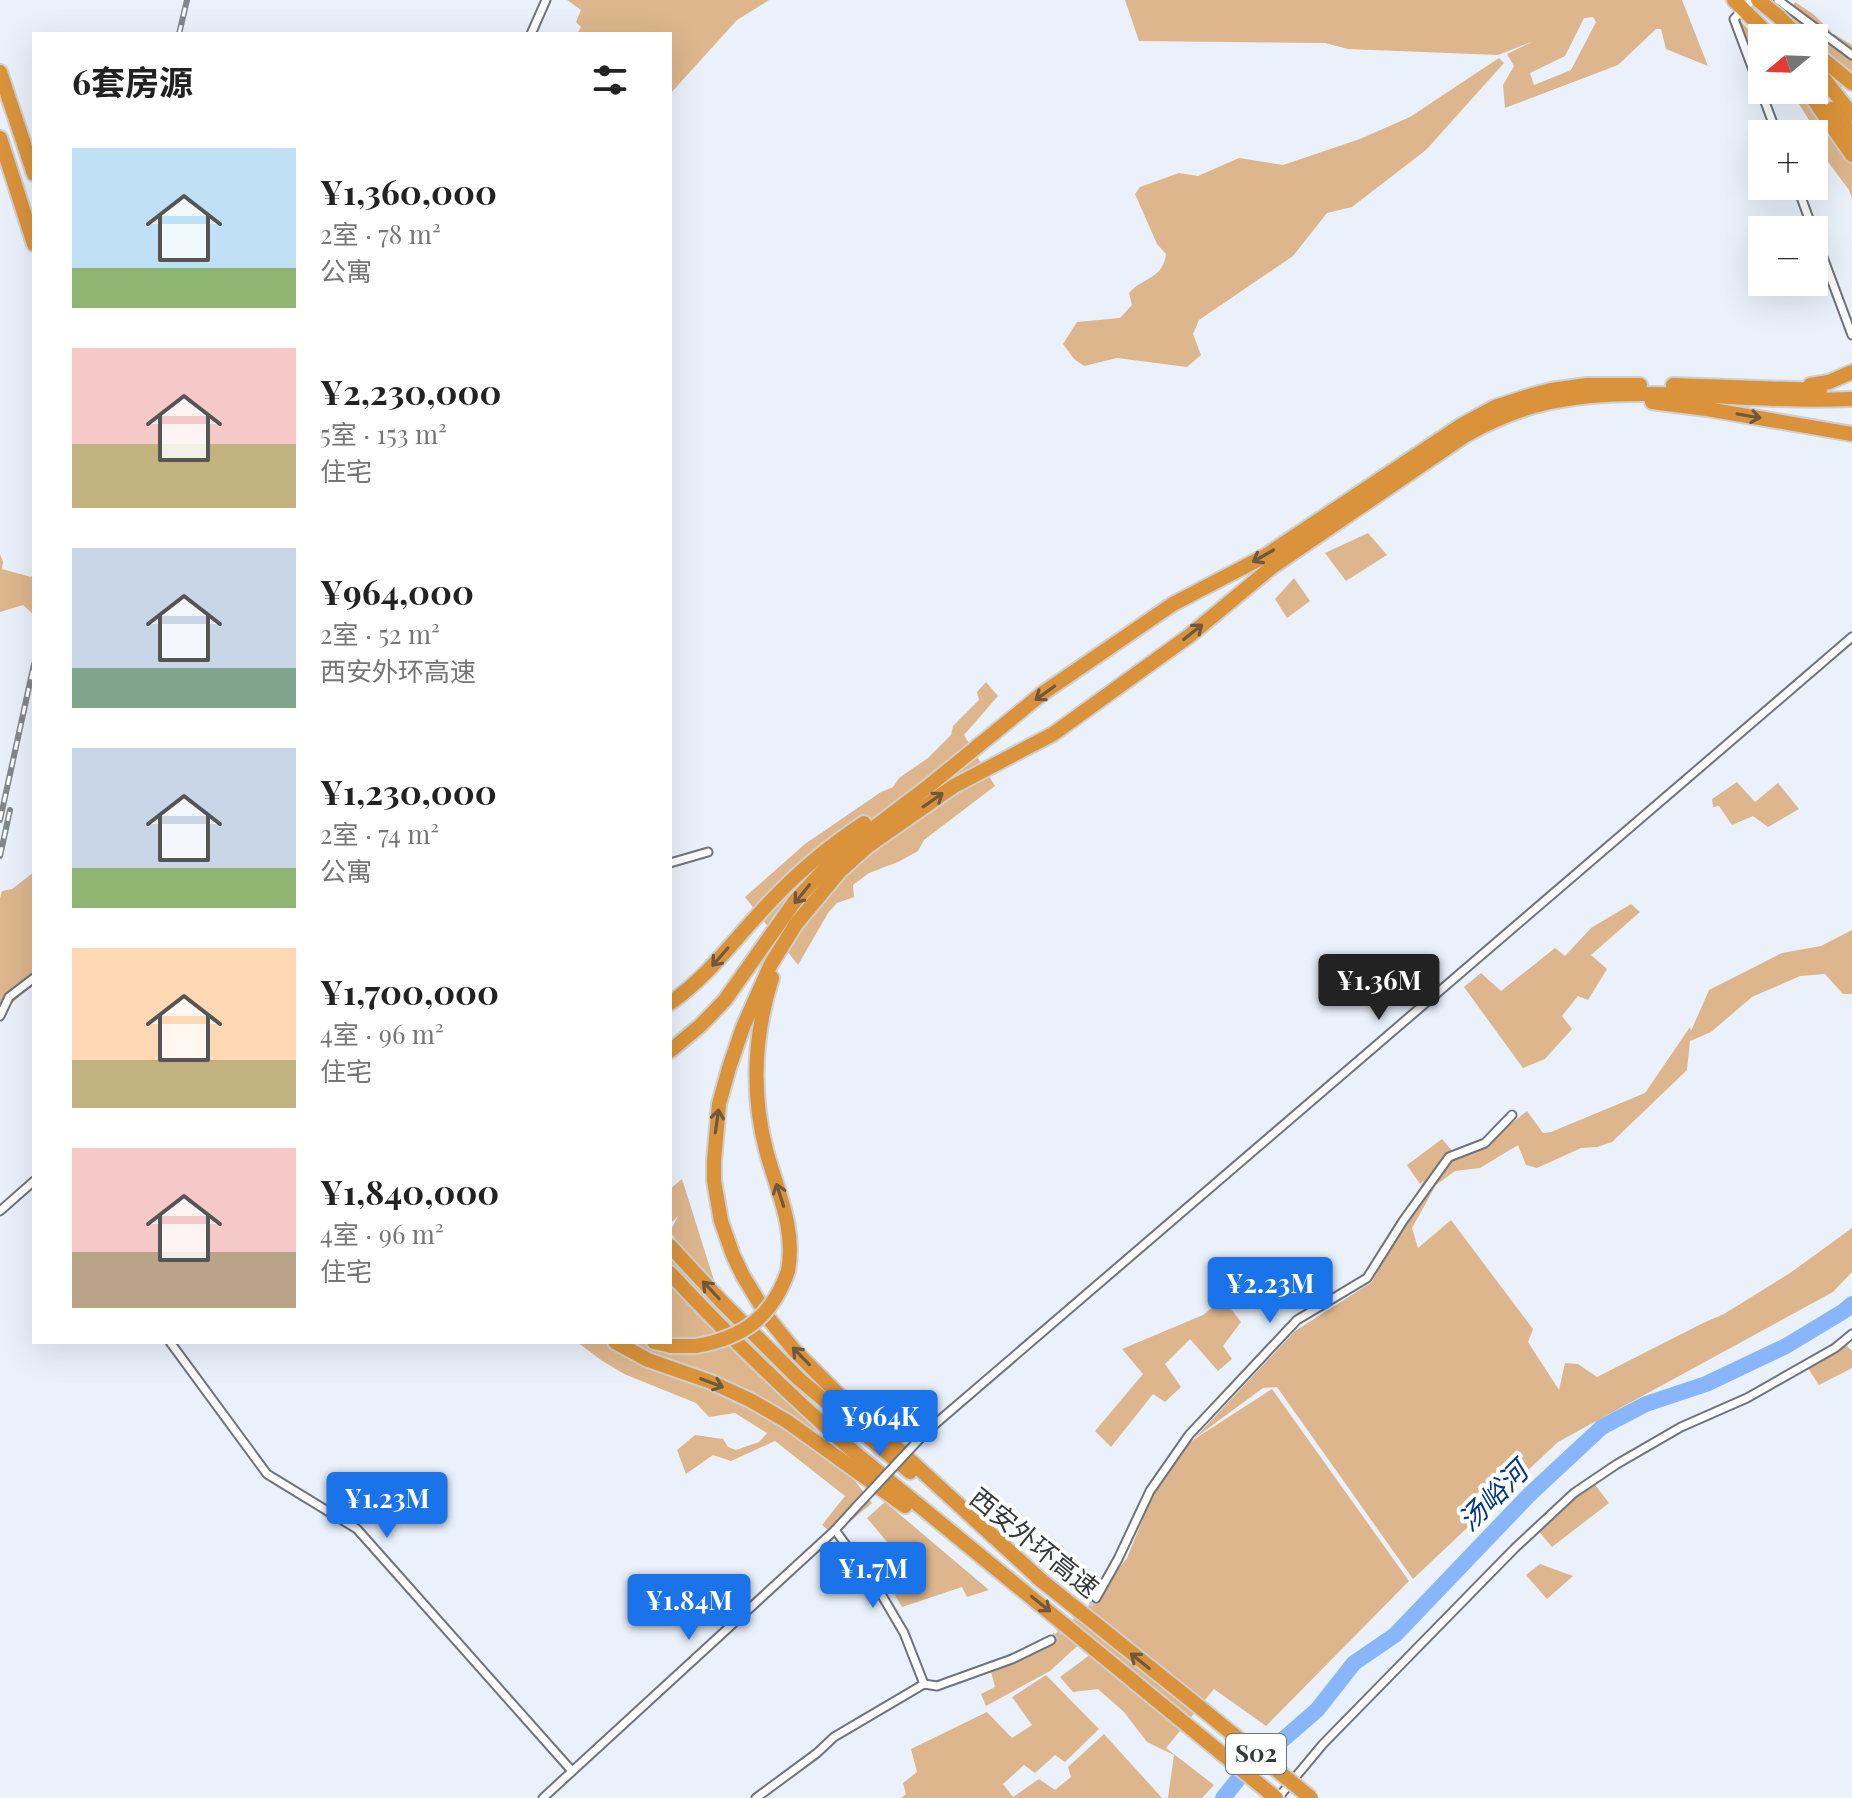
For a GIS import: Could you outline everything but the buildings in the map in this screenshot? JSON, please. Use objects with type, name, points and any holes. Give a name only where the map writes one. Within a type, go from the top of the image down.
[{"type":"highway","points":[[1748,3],[1761,24]]},
{"type":"highway","points":[[1748,3],[1773,24]]},
{"type":"highway","points":[[1748,3],[1778,16],[1786,24]]},
{"type":"highway","points":[[1828,63],[1852,83]]},
{"type":"highway","points":[[0,72],[32,168]]},
{"type":"highway","points":[[1828,84],[1852,115]]},
{"type":"highway","points":[[1817,104],[1852,155]]},
{"type":"highway","points":[[1827,104],[1852,135]]},
{"type":"highway","points":[[0,138],[32,238]]},
{"type":"highway","points":[[1770,388],[1821,383],[1852,372]]},
{"type":"highway","points":[[672,1049],[725,1000],[784,916],[822,870],[857,839],[930,785],[1043,693],[1173,604],[1265,556],[1460,426],[1495,407],[1532,395],[1587,385],[1852,390]]},
{"type":"highway","points":[[1042,1581],[843,1399],[794,1350],[757,1301],[726,1237],[714,1181],[719,1104],[750,1008],[771,964],[796,924],[840,871],[868,846],[954,786],[1053,734],[1189,636],[1272,567],[1466,435],[1500,418],[1535,405],[1636,394],[1852,399]]},
{"type":"highway","points":[[1588,397],[1707,409],[1852,434]]},
{"type":"highway","points":[[672,1001],[700,980],[783,888],[824,851],[930,785]]},
{"type":"highway","points":[[662,1344],[696,1346],[728,1339],[756,1322],[775,1300],[788,1271],[789,1228],[759,1119],[756,1063],[757,1035],[772,976],[796,924]]},
{"type":"highway","name":"西安外环高速","points":[[672,1248],[799,1379],[1042,1581],[1311,1798]]},
{"type":"highway","name":"西安外环高速","points":[[672,1275],[742,1350],[855,1453],[1277,1798]]},
{"type":"highway","points":[[619,1344],[648,1360],[734,1391],[788,1422],[1002,1573]]},
{"type":"street","points":[[532,32],[546,0]]},
{"type":"street","points":[[1778,0],[1852,55]]},
{"type":"street","points":[[1789,8],[1794,0]]},
{"type":"street","points":[[1748,3],[1734,19],[1772,120]]},
{"type":"street","points":[[1828,269],[1852,335]]},
{"type":"street","points":[[543,1798],[835,1530],[927,1431],[1852,637]]},
{"type":"street","points":[[672,862],[708,852]]},
{"type":"street","points":[[0,1016],[9,997],[32,980]]},
{"type":"street","points":[[1096,1598],[1150,1491],[1189,1435],[1297,1320],[1367,1278],[1449,1157],[1485,1143],[1512,1115]]},
{"type":"street","points":[[0,1211],[32,1183]]},
{"type":"street","points":[[1277,1798],[1323,1744],[1515,1548],[1574,1493],[1681,1427],[1747,1398],[1835,1348],[1852,1334]]},
{"type":"street","points":[[171,1344],[267,1474],[357,1529],[572,1771]]},
{"type":"street","points":[[835,1530],[877,1587],[904,1633],[924,1684]]},
{"type":"street","points":[[756,1798],[834,1737],[924,1684],[937,1686],[1012,1659],[1051,1640]]},
{"type":"shaded area","points":[[567,0],[769,0],[737,20],[672,92],[672,32],[578,32],[581,27],[576,22],[581,10]]},
{"type":"shaded area","points":[[1125,0],[1682,0],[1708,66],[1666,49],[1661,29],[1656,29],[1618,65],[1505,108],[1503,85],[1514,66],[1507,54],[1534,41],[1498,55],[1348,49],[1325,43],[1139,41]],"holes":[[[1593,17],[1596,22],[1571,70],[1534,85],[1530,73],[1565,56],[1584,18]]]},
{"type":"shaded area","points":[[1795,2],[1824,24],[1787,24],[1784,20]]},
{"type":"shaded area","points":[[1739,19],[1748,29],[1748,44]]},
{"type":"shaded area","points":[[1834,34],[1852,45],[1852,80],[1841,87],[1828,72],[1828,38]]},
{"type":"shaded area","points":[[1499,58],[1504,63],[1426,150],[1352,207],[1327,213],[1293,256],[1199,320],[1193,334],[1201,355],[1187,367],[1117,358],[1084,366],[1074,359],[1063,344],[1077,322],[1120,318],[1132,305],[1129,293],[1157,273],[1164,262],[1166,254],[1157,244],[1135,194],[1140,187],[1179,173],[1198,176],[1239,158],[1283,165],[1360,139],[1410,117]]},
{"type":"shaded area","points":[[1799,104],[1811,104],[1823,120],[1809,120]]},
{"type":"shaded area","points":[[1828,128],[1852,161],[1852,198],[1828,162]]},
{"type":"shaded area","points":[[1368,533],[1387,555],[1346,581],[1325,553]]},
{"type":"shaded area","points":[[0,554],[2,569],[32,576],[32,613],[23,605],[0,612]]},
{"type":"shaded area","points":[[1294,578],[1310,601],[1287,618],[1275,599]]},
{"type":"shaded area","points":[[986,682],[998,696],[964,735],[995,786],[924,840],[918,851],[869,873],[853,885],[854,897],[837,903],[828,913],[798,965],[745,897],[805,844],[893,787],[899,778],[928,758],[979,700],[977,692]]},
{"type":"shaded area","points":[[1737,782],[1755,802],[1778,783],[1799,809],[1768,827],[1753,816],[1732,825],[1719,806],[1713,807],[1712,799]]},
{"type":"shaded area","points":[[32,874],[32,984],[0,1015],[0,898],[2,891],[12,889]]},
{"type":"shaded area","points":[[1631,904],[1640,912],[1591,955],[1607,969],[1588,1000],[1578,996],[1562,1016],[1572,1029],[1545,1059],[1523,1068],[1464,987],[1481,973],[1501,991],[1555,948],[1565,956],[1591,928]]},
{"type":"shaded area","points":[[1852,930],[1852,994],[1843,994],[1825,974],[1800,976],[1752,997],[1711,1032],[1690,1041],[1687,1070],[1612,1142],[1581,1148],[1537,1168],[1526,1165],[1518,1145],[1480,1168],[1455,1171],[1436,1185],[1412,1228],[1418,1248],[1451,1220],[1533,1329],[1528,1342],[1559,1390],[1565,1363],[1578,1364],[1597,1377],[1724,1314],[1790,1273],[1852,1228],[1852,1272],[1833,1292],[1558,1442],[1413,1579],[1277,1387],[1263,1388],[1195,1438],[1295,1331],[1372,1282],[1424,1180],[1420,1184],[1407,1165],[1442,1139],[1455,1154],[1479,1149],[1527,1111],[1543,1133],[1551,1132],[1645,1093],[1690,1027],[1691,1031],[1709,990],[1782,953],[1821,946]]},
{"type":"shaded area","points":[[682,1179],[718,1293],[672,1235],[678,1216],[672,1222],[672,1187]]},
{"type":"shaded area","points":[[672,1243],[872,1503],[834,1535],[822,1525],[845,1496],[775,1441],[731,1461],[713,1455],[686,1474],[677,1450],[695,1435],[723,1439],[728,1447],[736,1450],[759,1442],[767,1433],[735,1413],[709,1417],[696,1403],[624,1374],[580,1344],[672,1344]]},
{"type":"shaded area","points":[[1250,1278],[1257,1287],[1231,1309],[1241,1322],[1223,1346],[1232,1359],[1218,1371],[1190,1339],[1165,1364],[1181,1387],[1165,1402],[1153,1394],[1111,1447],[1095,1431],[1143,1374],[1122,1349],[1203,1315]]},
{"type":"shaded area","points":[[1843,1342],[1852,1351],[1852,1368],[1819,1385],[1807,1367]]},
{"type":"shaded area","points":[[1272,1389],[1409,1581],[1266,1726],[1214,1689],[1166,1748],[1214,1785],[1202,1798],[1168,1798],[1174,1755],[1147,1742],[1124,1712],[1098,1689],[1073,1692],[1060,1677],[1095,1651],[1086,1638],[1050,1671],[986,1706],[981,1694],[995,1687],[990,1668],[1029,1655],[1086,1609],[1127,1558],[1154,1492],[1190,1442]]},
{"type":"shaded area","points":[[1589,1477],[1609,1503],[1552,1547],[1533,1524]]},
{"type":"shaded area","points":[[885,1502],[989,1590],[967,1597],[962,1587],[902,1607],[877,1564],[893,1549],[867,1518]]},
{"type":"shaded area","points":[[1540,1564],[1573,1576],[1547,1599],[1526,1575]]},
{"type":"shaded area","points":[[1046,1675],[1099,1729],[1065,1762],[1055,1755],[1035,1773],[1024,1765],[1003,1784],[1013,1797],[1039,1779],[1055,1790],[1071,1777],[1068,1767],[1104,1734],[1162,1798],[901,1798],[906,1794],[903,1783],[917,1772],[911,1749],[987,1712],[1012,1738],[1032,1725],[1012,1697]]},
{"type":"waterway","name":"汤峪河","points":[[1223,1798],[1240,1777],[1317,1710],[1354,1663],[1395,1635],[1529,1495],[1602,1427],[1646,1404],[1706,1384],[1786,1346],[1852,1304]]},
{"type":"tunnel","points":[[1051,1640],[1096,1598]]},
{"type":"railway","points":[[179,32],[187,0]]},
{"type":"railway","points":[[0,820],[32,673]]},
{"type":"railway","points":[[0,856],[10,810]]}]
